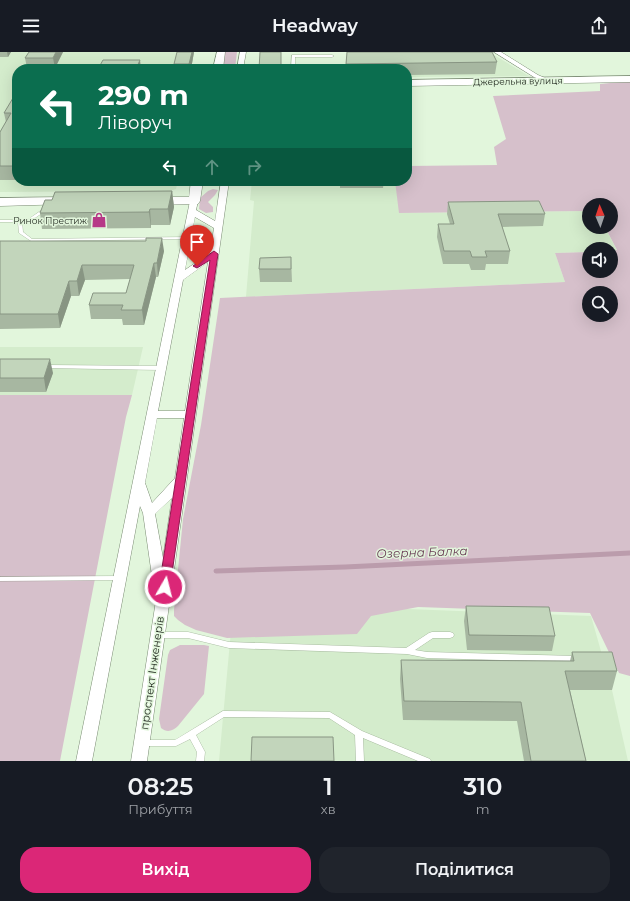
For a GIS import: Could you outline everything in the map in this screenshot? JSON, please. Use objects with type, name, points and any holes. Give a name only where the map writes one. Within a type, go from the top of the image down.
[{"type":"street","points":[[219,64],[221,52]]},
{"type":"street","points":[[241,64],[242,52]]},
{"type":"street","points":[[497,52],[536,76],[548,80]]},
{"type":"street","name":"Джерельна вулиця","points":[[412,83],[630,79]]},
{"type":"street","points":[[84,761],[197,186]]},
{"type":"street","name":"проспект Інженерів","points":[[139,761],[224,186]]},
{"type":"street","points":[[0,202],[79,201]]},
{"type":"street","points":[[140,201],[193,206],[218,228]]},
{"type":"street","points":[[179,279],[188,271],[206,261],[214,254]]},
{"type":"street","points":[[152,415],[190,414]]},
{"type":"street","points":[[150,513],[181,480]]},
{"type":"street","points":[[139,483],[150,513],[162,602]]},
{"type":"lane","points":[[293,64],[293,56],[332,56]]},
{"type":"lane","points":[[0,221],[28,221],[56,202]]},
{"type":"lane","points":[[20,221],[21,233],[31,240],[186,238]]},
{"type":"lane","points":[[38,367],[161,368]]},
{"type":"lane","points":[[0,580],[120,578]]},
{"type":"lane","points":[[158,635],[188,635],[230,645],[407,651],[427,655],[584,659]]},
{"type":"lane","points":[[407,651],[432,635],[450,635]]},
{"type":"lane","points":[[142,743],[176,743],[224,714],[330,715],[359,734],[426,761]]},
{"type":"lane","points":[[191,734],[201,752],[200,761]]},
{"type":"lane","points":[[359,734],[360,761]]},
{"type":"shaded area","points":[[0,52],[194,52],[192,64],[12,64],[12,186],[177,186],[176,189],[170,191],[0,192]]},
{"type":"shaded area","points":[[223,52],[237,52],[236,64],[222,64]]},
{"type":"shaded area","points":[[489,52],[529,76],[412,77],[412,64],[388,64]]},
{"type":"shaded area","points":[[630,81],[630,676],[619,673],[590,613],[418,607],[371,616],[357,634],[227,638],[196,630],[185,625],[174,616],[183,519],[201,425],[220,298],[565,282],[555,253],[582,252],[582,278],[618,278],[618,242],[613,242],[609,234],[618,234],[618,198],[582,198],[582,211],[399,213],[396,186],[412,186],[412,166],[497,165],[494,147],[506,139],[493,96],[600,91],[600,84]]},
{"type":"shaded area","points":[[251,186],[396,186],[400,213],[582,211],[582,234],[608,234],[612,242],[582,242],[582,252],[555,253],[565,282],[246,297],[254,201],[250,200]]},
{"type":"shaded area","points":[[213,189],[218,190],[208,202],[213,207],[213,212],[206,213],[199,209],[200,198],[208,191]]},
{"type":"shaded area","points":[[0,347],[143,347],[132,395],[0,395]]},
{"type":"shaded area","points":[[0,395],[132,395],[126,417],[60,761],[0,761]]},
{"type":"shaded area","points":[[252,603],[591,616],[612,690],[628,761],[219,761],[233,609]]},
{"type":"shaded area","points":[[180,645],[209,646],[204,694],[178,726],[168,731],[161,728],[159,719],[168,655],[170,650]]},
{"type":"building","points":[[29,52],[56,52],[53,58],[25,58]]},
{"type":"building","points":[[177,52],[192,52],[189,64],[174,64]]},
{"type":"building","points":[[260,52],[281,52],[281,64],[259,64]]},
{"type":"building","points":[[347,52],[492,52],[497,62],[346,64]]},
{"type":"building","points":[[103,60],[140,60],[138,64],[101,64]]},
{"type":"building","points":[[12,100],[12,166],[0,166],[0,132],[11,113],[4,113]]},
{"type":"building","points":[[172,191],[168,209],[150,209],[149,212],[40,213],[45,200],[52,200],[55,192]]},
{"type":"building","points":[[539,201],[545,214],[498,214],[510,251],[485,251],[487,257],[472,257],[470,251],[444,251],[438,224],[454,224],[448,202]]},
{"type":"building","points":[[146,238],[162,238],[157,263],[154,263],[142,310],[121,310],[123,305],[89,305],[93,293],[126,293],[134,265],[82,265],[77,281],[69,281],[58,314],[0,314],[0,241],[146,241]]},
{"type":"building","points":[[291,257],[291,269],[259,269],[260,258]]},
{"type":"building","points":[[0,359],[50,359],[44,378],[0,378]]},
{"type":"building","points":[[466,606],[549,607],[555,636],[469,635]]},
{"type":"building","points":[[572,652],[612,652],[617,671],[565,671],[586,761],[531,761],[521,702],[404,701],[401,660],[574,661]]},
{"type":"building","points":[[252,737],[333,737],[334,761],[251,761]]},
{"type":"waterway","name":"Озерна Балка","points":[[216,571],[345,567],[630,553]]},
{"type":"place","name":"Ринок Престиж","points":[[99,220]]},
{"type":"route","points":[[165,587],[214,254],[197,266]]}]
